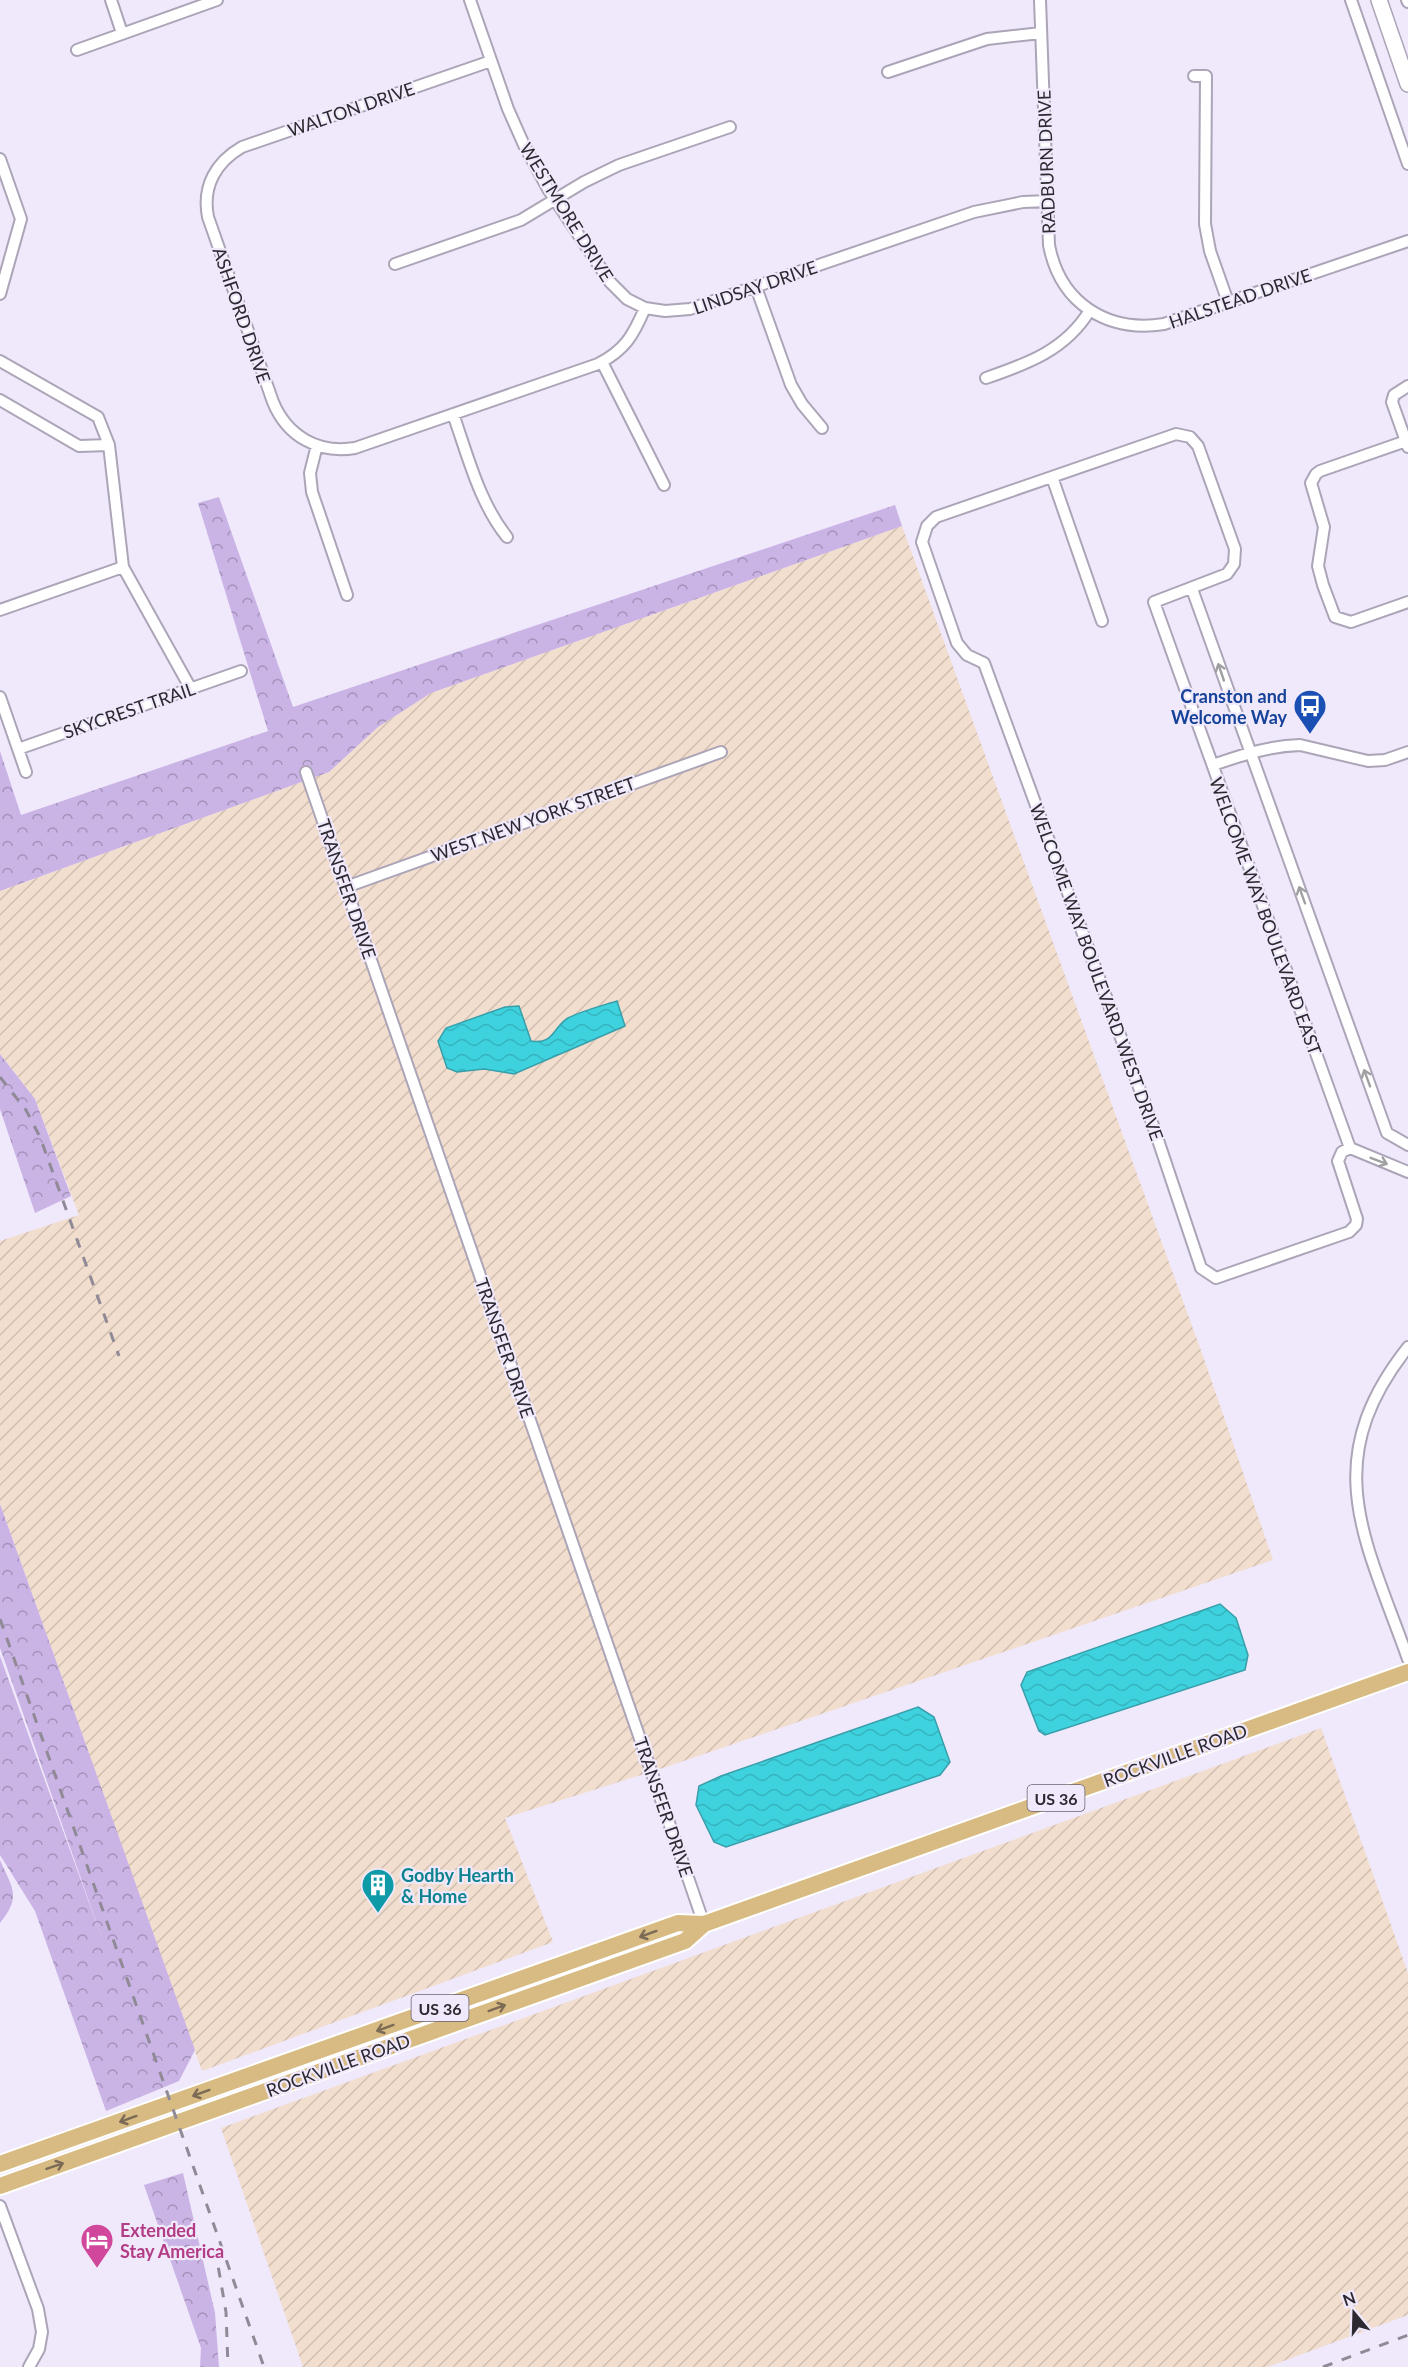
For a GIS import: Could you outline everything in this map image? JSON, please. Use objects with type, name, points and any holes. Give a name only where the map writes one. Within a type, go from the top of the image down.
[{"type":"main road","points":[[1379,0],[1408,84]]},
{"type":"main road","name":"ROCKVILLE ROAD","points":[[0,2164],[678,1923],[704,1924],[1408,1672]]},
{"type":"main road","name":"ROCKVILLE ROAD","points":[[0,2186],[685,1941],[704,1924]]},
{"type":"street","points":[[111,0],[122,33]]},
{"type":"street","points":[[77,50],[217,0]]},
{"type":"street","name":"WESTMORE DRIVE","points":[[470,0],[520,138],[556,200],[610,282],[627,299],[645,308]]},
{"type":"street","name":"RADBURN DRIVE","points":[[1040,0],[1049,245],[1056,269],[1072,294],[1090,310]]},
{"type":"street","points":[[1351,0],[1408,164]]},
{"type":"street","points":[[888,72],[987,39],[1041,33]]},
{"type":"street","name":"WALTON DRIVE","points":[[217,168],[230,154],[242,147],[491,61]]},
{"type":"street","points":[[1194,76],[1206,76],[1205,224],[1210,251],[1228,302]]},
{"type":"street","points":[[395,264],[512,224],[584,182],[619,165],[730,127]]},
{"type":"street","points":[[0,159],[21,219],[0,294]]},
{"type":"street","name":"ASHFORD DRIVE","points":[[217,168],[208,186],[206,202],[208,217],[273,402],[291,430],[317,445]]},
{"type":"street","name":"LINDSAY DRIVE","points":[[645,308],[680,311],[974,212],[1023,202],[1047,201]]},
{"type":"street","name":"HALSTEAD DRIVE","points":[[1090,310],[1116,323],[1150,326],[1164,324],[1408,241]]},
{"type":"street","points":[[756,287],[791,385],[802,404],[822,428]]},
{"type":"street","points":[[347,595],[312,492],[310,473],[317,445],[331,449],[354,448],[602,362],[626,344],[635,331],[645,308]]},
{"type":"street","points":[[986,378],[1021,366],[1051,351],[1066,340],[1090,310]]},
{"type":"street","points":[[0,361],[98,417],[109,445],[123,567],[191,689]]},
{"type":"street","points":[[602,362],[664,485]]},
{"type":"street","points":[[1408,386],[1394,395],[1392,402],[1407,444],[1320,471],[1312,478],[1312,489],[1324,527],[1318,566],[1335,617],[1351,622],[1408,602]]},
{"type":"street","points":[[0,400],[79,446],[109,445]]},
{"type":"street","points":[[453,414],[482,496],[495,521],[507,537]]},
{"type":"street","points":[[1102,621],[1052,477],[1173,435],[1190,437],[1198,446],[1235,553],[1234,564],[1229,572],[1192,589],[1387,1133],[1408,1145]]},
{"type":"street","name":"WELCOME WAY BOULEVARD WEST DRIVE","points":[[1052,477],[936,518],[924,531],[923,551],[956,640],[967,655],[984,663],[1155,1131],[1201,1268],[1213,1278],[1223,1278],[1349,1232],[1356,1225],[1356,1214],[1338,1161],[1342,1152],[1350,1148]]},
{"type":"street","points":[[0,610],[123,567]]},
{"type":"street","name":"WELCOME WAY BOULEVARD EAST","points":[[1192,589],[1154,602],[1350,1148]]},
{"type":"street","name":"SKYCREST TRAIL","points":[[18,749],[241,671]]},
{"type":"street","points":[[0,697],[26,772]]},
{"type":"street","points":[[1213,765],[1251,752],[1300,745],[1375,761],[1408,752]]},
{"type":"street","name":"WEST NEW YORK STREET","points":[[346,887],[721,752]]},
{"type":"street","name":"TRANSFER DRIVE","points":[[306,772],[704,1924]]},
{"type":"street","points":[[1350,1148],[1408,1172]]},
{"type":"street","points":[[1408,1347],[1385,1376],[1368,1411],[1358,1448],[1355,1481],[1363,1533],[1408,1659]]},
{"type":"street","points":[[0,2206],[38,2309],[42,2332],[39,2349],[29,2367]]},
{"type":"shaded area","points":[[902,526],[1204,1359],[1273,1560],[666,1767],[505,1818],[553,1942],[202,2071],[0,1504],[0,1241],[79,1215],[35,1099],[0,1054],[0,891],[329,772],[378,727],[431,693]]},
{"type":"shaded area","points":[[1321,1728],[1408,1973],[1408,2315],[1267,2367],[303,2367],[221,2128]]},
{"type":"green space","points":[[219,497],[293,707],[895,505],[902,526],[431,693],[378,727],[329,772],[0,891],[0,751],[21,815],[268,731],[198,503]]},
{"type":"green space","points":[[0,1054],[35,1099],[71,1196],[35,1213],[0,1109]]},
{"type":"green space","points":[[0,1504],[195,2050],[179,2081],[106,2111],[35,1911],[0,1855],[0,1656],[105,1947],[0,1648]]},
{"type":"green space","points":[[0,1860],[11,1885],[13,1899],[7,1914],[0,1923]]},
{"type":"green space","points":[[183,2173],[215,2313],[219,2367],[200,2367],[201,2348],[144,2185]]},
{"type":"water","points":[[617,1001],[625,1026],[514,1074],[484,1069],[457,1072],[447,1068],[438,1041],[446,1028],[505,1007],[519,1006],[531,1041],[539,1042],[549,1038],[568,1018]]},
{"type":"water","points":[[1220,1604],[1236,1618],[1248,1655],[1245,1670],[1045,1735],[1039,1731],[1021,1685],[1027,1672]]},
{"type":"water","points":[[918,1707],[934,1717],[950,1762],[940,1775],[726,1847],[714,1842],[696,1805],[699,1786],[721,1776]]},
{"type":"railway","points":[[0,1077],[26,1110],[40,1137],[119,1356]]},
{"type":"railway","points":[[0,1619],[264,2367]]},
{"type":"railway","points":[[215,2248],[226,2312],[228,2367]]},
{"type":"railway","points":[[1323,2367],[1408,2335]]},
{"type":"place","name":"Cranston and Welcome Way","points":[[1310,735]]},
{"type":"place","name":"Godby Hearth & Home","points":[[378,1914]]},
{"type":"place","name":"Extended Stay America","points":[[97,2269]]}]
